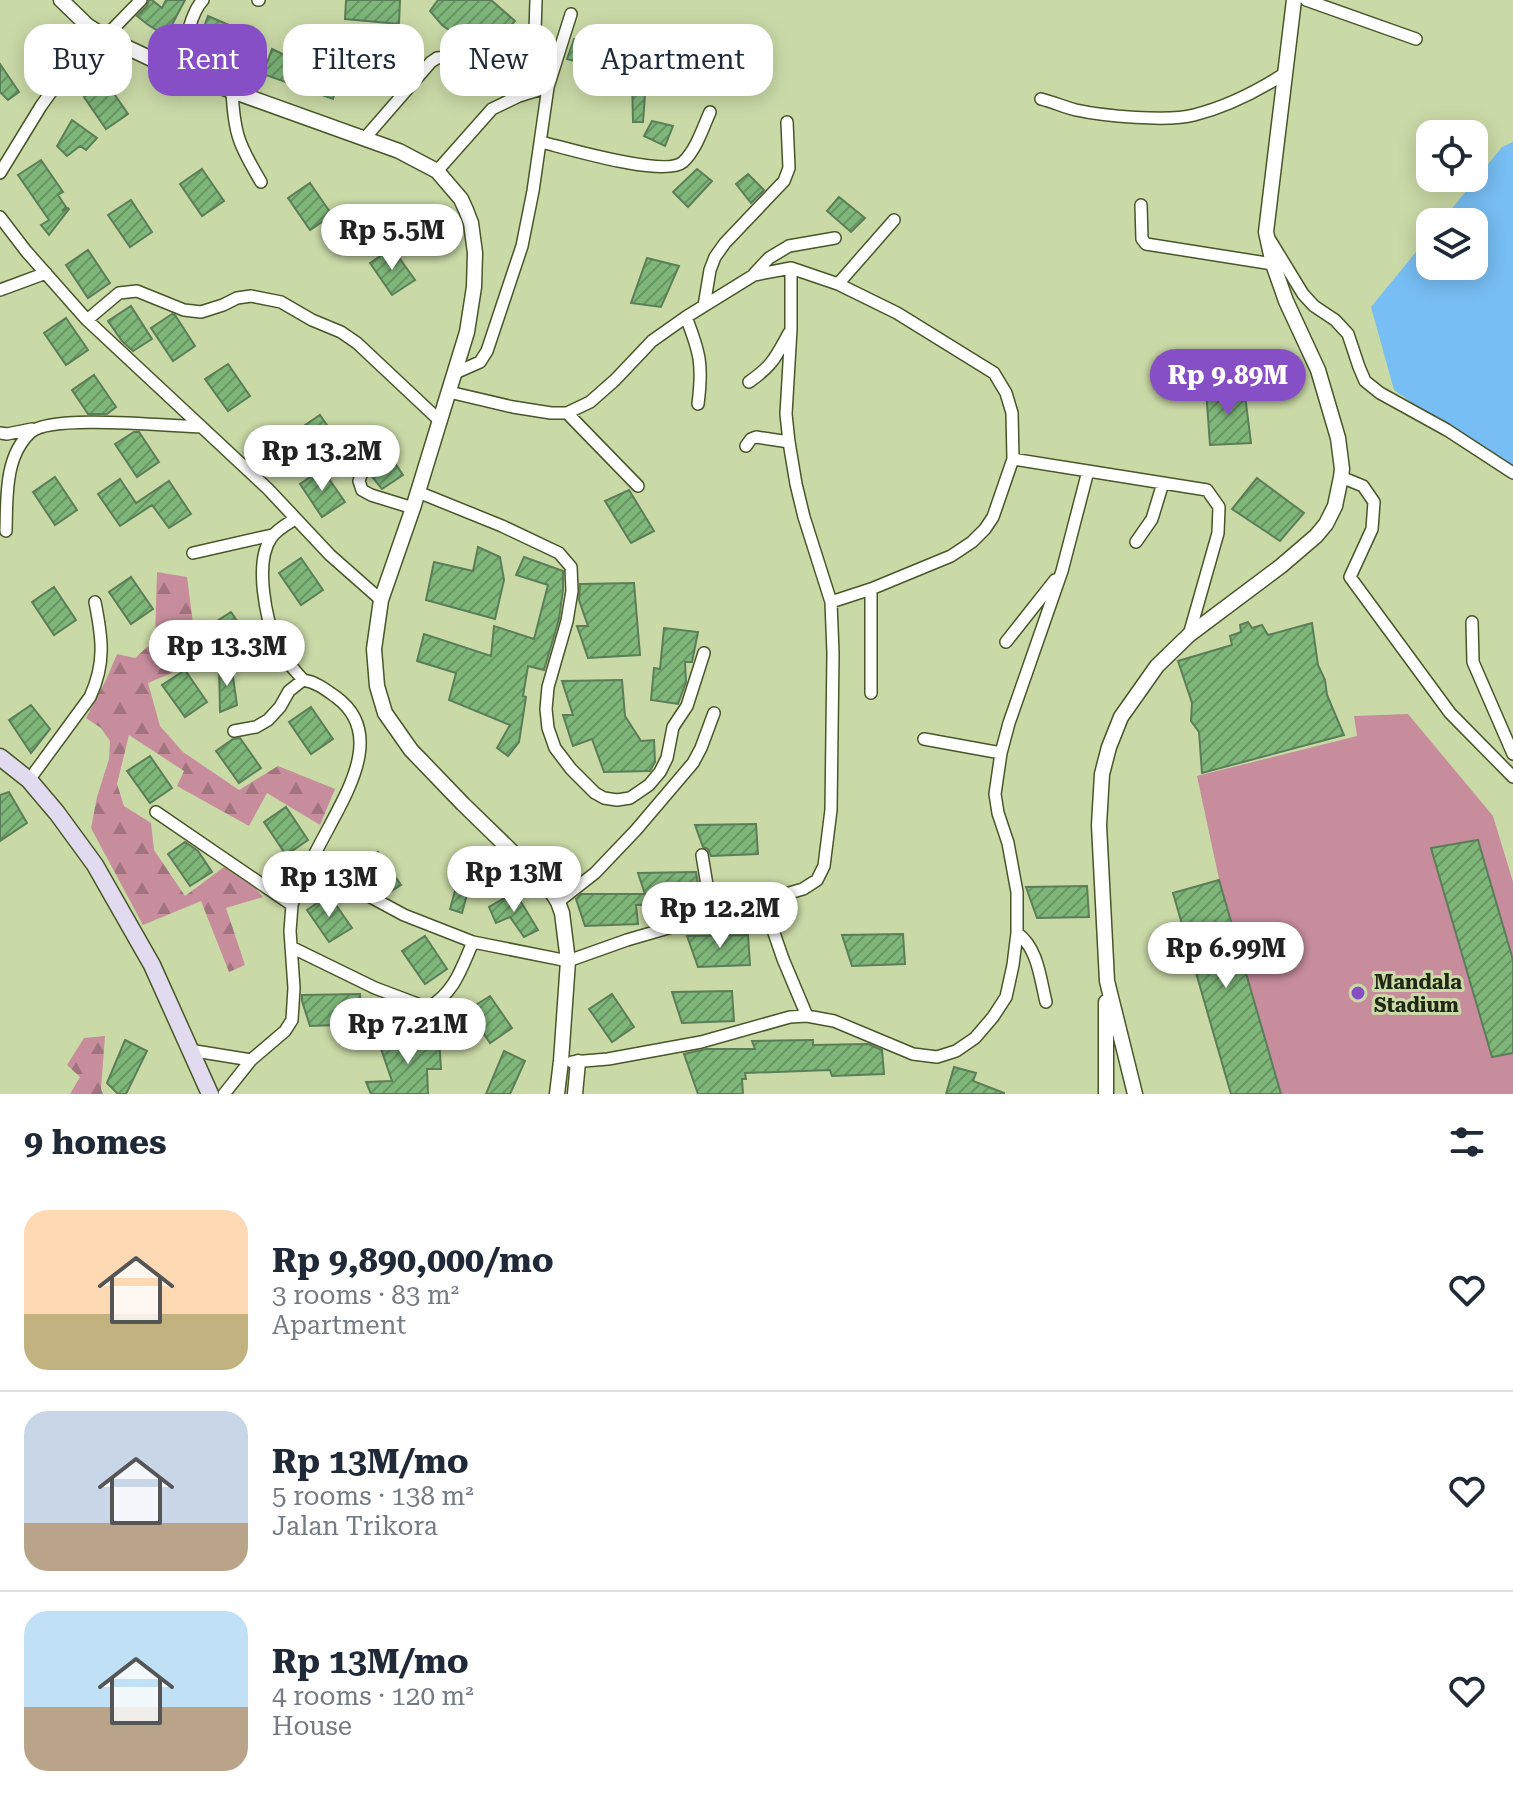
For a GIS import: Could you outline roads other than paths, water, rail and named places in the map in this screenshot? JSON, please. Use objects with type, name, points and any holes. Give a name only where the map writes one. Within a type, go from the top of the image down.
[{"type":"main road","points":[[0,757],[29,780],[95,865],[152,965],[210,1094]]},
{"type":"street","points":[[61,0],[86,24]]},
{"type":"street","points":[[118,24],[141,0]]},
{"type":"street","points":[[192,24],[195,11],[203,0]]},
{"type":"street","points":[[364,139],[437,58],[503,52],[528,42],[535,31],[536,0]]},
{"type":"street","points":[[1106,1094],[1107,981],[1099,825],[1102,774],[1109,747],[1121,717],[1157,666],[1189,635],[1316,536],[1335,506],[1341,477],[1338,438],[1318,370],[1286,301],[1266,232],[1294,0]]},
{"type":"street","points":[[1306,0],[1416,39]]},
{"type":"street","points":[[557,58],[571,14]]},
{"type":"street","points":[[1041,99],[1075,110],[1097,113],[1168,118],[1190,116],[1228,103],[1284,74]]},
{"type":"street","points":[[0,173],[48,96]]},
{"type":"street","points":[[232,96],[238,140],[261,182]]},
{"type":"street","points":[[248,96],[399,151],[437,171],[461,199],[471,223],[475,253],[470,317],[413,508],[381,600],[374,649],[377,686],[385,713],[411,750],[537,876],[558,902],[568,961],[557,1094]]},
{"type":"street","points":[[437,171],[492,109],[519,96]]},
{"type":"street","points":[[455,373],[480,362],[487,351],[522,246],[547,96]]},
{"type":"street","points":[[541,142],[645,166],[676,166],[683,162],[697,141],[710,112]]},
{"type":"street","points":[[704,306],[715,257],[784,181],[789,168],[787,122]]},
{"type":"street","points":[[1141,205],[1142,239],[1146,244],[1273,264]]},
{"type":"street","points":[[0,217],[87,320],[268,489],[330,555],[381,600]]},
{"type":"street","points":[[838,284],[894,220]]},
{"type":"street","points":[[1266,232],[1303,294],[1348,334],[1365,381],[1513,473]]},
{"type":"street","points":[[449,392],[513,407],[567,413],[590,402],[652,341],[754,275],[769,258],[789,246],[835,238]]},
{"type":"street","points":[[754,275],[791,268],[838,284],[897,313],[994,373],[1006,393],[1012,413],[1013,459],[993,517],[985,529],[951,556],[831,602]]},
{"type":"street","points":[[315,855],[338,875],[404,915],[473,942],[568,961],[627,940],[803,889],[817,880],[824,866],[831,810],[831,602],[801,506],[789,442],[786,414],[791,268]]},
{"type":"street","points":[[0,290],[46,273]]},
{"type":"street","points":[[87,320],[119,293],[137,291],[184,310],[201,312],[251,296],[281,302],[357,343],[440,421]]},
{"type":"street","points":[[686,317],[699,350],[702,377],[698,404]]},
{"type":"street","points":[[749,382],[774,361],[791,329]]},
{"type":"street","points":[[567,413],[638,486]]},
{"type":"street","points":[[0,433],[33,429],[56,422],[201,427]]},
{"type":"street","points":[[6,531],[8,480],[19,448],[33,429]]},
{"type":"street","points":[[746,446],[756,437],[789,442]]},
{"type":"street","points":[[1013,459],[1207,490],[1219,507],[1218,533],[1189,635]]},
{"type":"street","points":[[561,1061],[608,1059],[701,1042],[790,1017],[807,1016],[834,1021],[913,1054],[937,1057],[956,1051],[975,1038],[1006,997],[1017,933],[1017,892],[995,794],[1001,753],[1062,571],[1088,471]]},
{"type":"street","points":[[362,472],[359,481],[362,490],[413,508]]},
{"type":"street","points":[[1341,477],[1363,486],[1374,502],[1372,529],[1350,577],[1450,713],[1513,777]]},
{"type":"street","points":[[1136,542],[1152,519],[1163,483]]},
{"type":"street","points":[[418,492],[559,553],[571,567],[572,591],[567,621],[548,687],[548,728],[555,748],[595,793],[617,800],[630,798],[649,785],[660,772],[667,758],[673,727],[687,706],[704,653]]},
{"type":"street","points":[[193,553],[272,535],[295,519]]},
{"type":"street","points":[[224,1094],[251,1060],[285,1031],[292,1020],[292,905],[356,771],[360,744],[359,727],[349,708],[315,682],[303,680],[278,649],[261,572],[264,552],[272,535]]},
{"type":"street","points":[[1006,642],[1062,571]]},
{"type":"street","points":[[871,589],[871,693]]},
{"type":"street","points":[[29,780],[90,697],[96,683],[102,635],[95,602]]},
{"type":"street","points":[[1472,622],[1473,662],[1513,754]]},
{"type":"street","points":[[234,731],[256,727],[268,720],[289,691],[303,680]]},
{"type":"street","points":[[558,902],[595,873],[693,763],[714,713]]},
{"type":"street","points":[[924,739],[1001,753]]},
{"type":"street","points":[[156,812],[292,905]]},
{"type":"street","points":[[702,855],[712,915]]},
{"type":"street","points":[[763,901],[807,1016]]},
{"type":"street","points":[[1017,933],[1026,939],[1034,954],[1046,1002]]},
{"type":"street","points":[[291,947],[375,988],[428,1008],[445,996],[473,942]]},
{"type":"street","points":[[1107,981],[1135,1094]]},
{"type":"street","points":[[189,1050],[251,1060]]},
{"type":"street","points":[[575,1094],[578,1062]]},
{"type":"water","points":[[1513,142],[1513,474],[1394,390],[1371,307],[1416,252],[1416,280],[1488,280],[1488,208],[1452,208],[1465,192],[1488,192],[1488,164],[1502,147]]},
{"type":"place","name":"Mandala Stadium","points":[[1358,993]]}]
